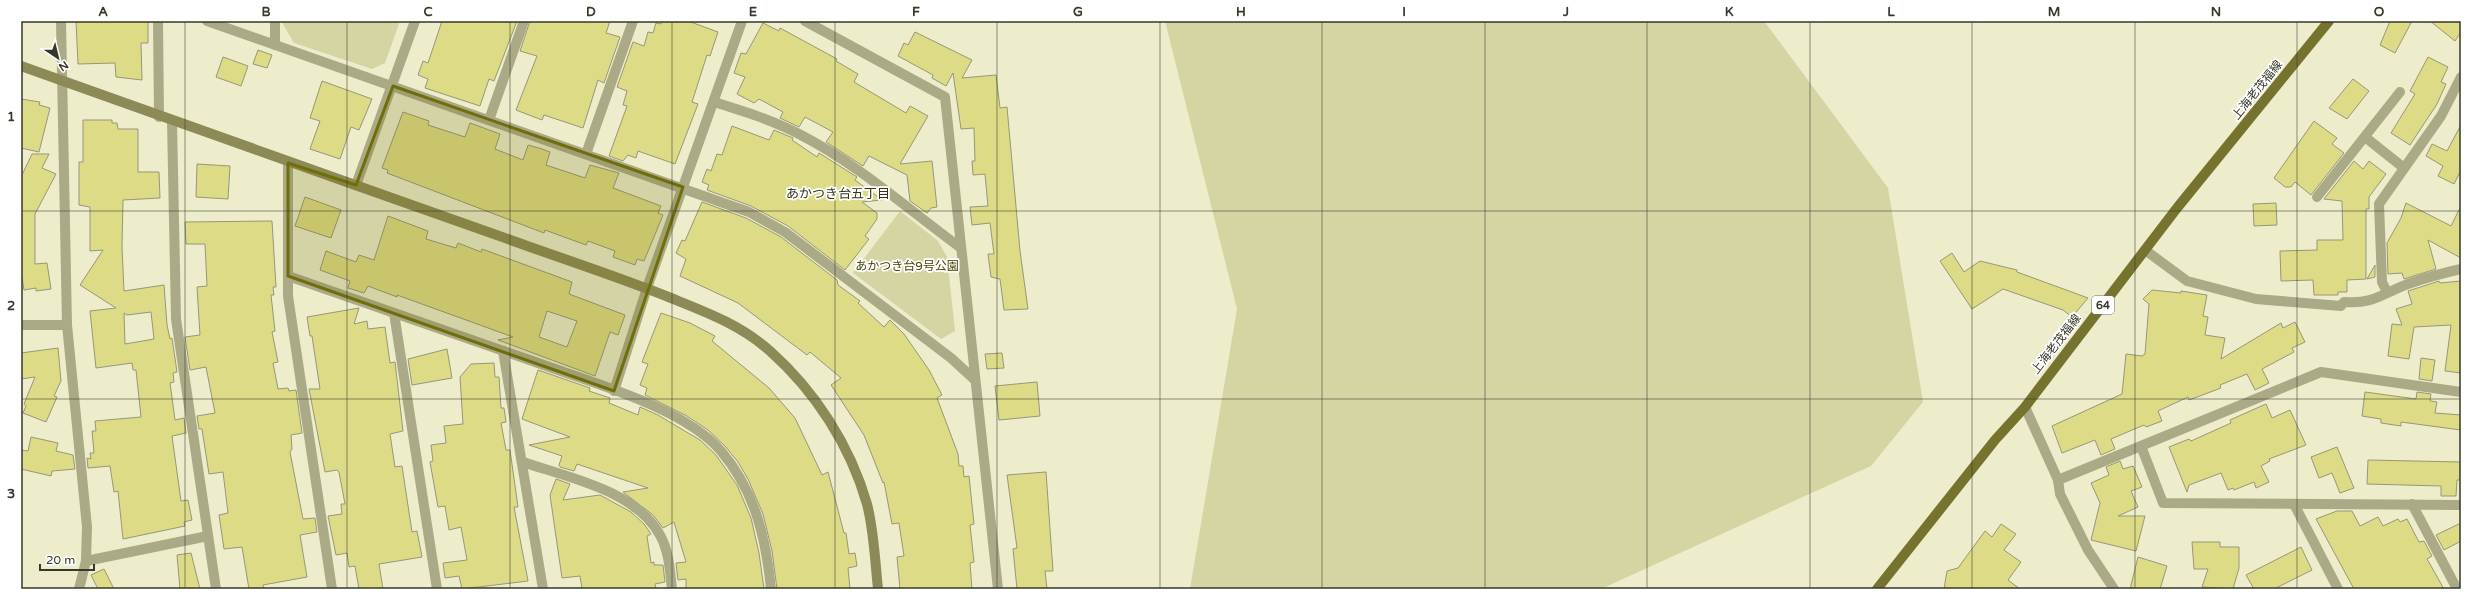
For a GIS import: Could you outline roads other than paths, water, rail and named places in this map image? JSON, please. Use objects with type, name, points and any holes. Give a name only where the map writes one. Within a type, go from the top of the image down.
[{"type":"main road","name":"上海老茂福線","points":[[1877,589],[1995,440],[2025,407],[2145,250],[2329,21]]},
{"type":"street","points":[[61,21],[67,325],[87,527],[86,561],[79,589]]},
{"type":"street","points":[[158,21],[159,117]]},
{"type":"street","points":[[207,21],[749,212],[785,232],[951,358],[975,380]]},
{"type":"street","points":[[275,21],[275,45]]},
{"type":"street","points":[[356,185],[393,86],[415,21]]},
{"type":"street","points":[[489,120],[524,21]]},
{"type":"street","points":[[586,154],[633,21]]},
{"type":"street","points":[[614,391],[647,288],[742,21]]},
{"type":"street","points":[[805,21],[944,97],[998,589]]},
{"type":"street","points":[[21,66],[288,163],[356,185],[647,288],[721,318],[745,332],[784,364],[805,387],[824,412],[848,455],[866,503],[872,528],[878,589]]},
{"type":"street","points":[[2386,292],[2382,282],[2379,204],[2441,116],[2461,77]]},
{"type":"street","points":[[2317,197],[2400,92]]},
{"type":"street","points":[[714,102],[758,116],[800,134],[847,162],[961,248]]},
{"type":"street","points":[[172,121],[176,319],[216,589]]},
{"type":"street","points":[[2364,137],[2404,168]]},
{"type":"street","points":[[288,163],[288,276],[290,304],[332,589]]},
{"type":"street","points":[[2145,250],[2187,281],[2256,299],[2341,306],[2344,302],[2362,303],[2376,300],[2386,292],[2420,280],[2461,269]]},
{"type":"street","points":[[288,276],[614,391],[668,413],[692,426],[721,451],[740,479],[756,512],[767,556],[771,589]]},
{"type":"street","points":[[394,313],[437,589]]},
{"type":"street","points":[[21,325],[67,325]]},
{"type":"street","points":[[503,351],[523,462],[543,589]]},
{"type":"street","points":[[2058,480],[2321,372],[2461,392]]},
{"type":"street","points":[[2025,407],[2058,480],[2060,494],[2088,550],[2114,589]]},
{"type":"street","points":[[2141,446],[2163,503],[2461,505]]},
{"type":"street","points":[[523,462],[611,493],[635,506],[647,517],[661,536],[670,567],[672,589]]},
{"type":"street","points":[[2294,504],[2338,589]]},
{"type":"street","points":[[2412,504],[2457,589]]},
{"type":"street","points":[[86,561],[208,536]]},
{"type":"district","name":"あかつき台五丁目","points":[[838,194]]},
{"type":"park label","name":"あかつき台9号公園","points":[[907,266]]}]
